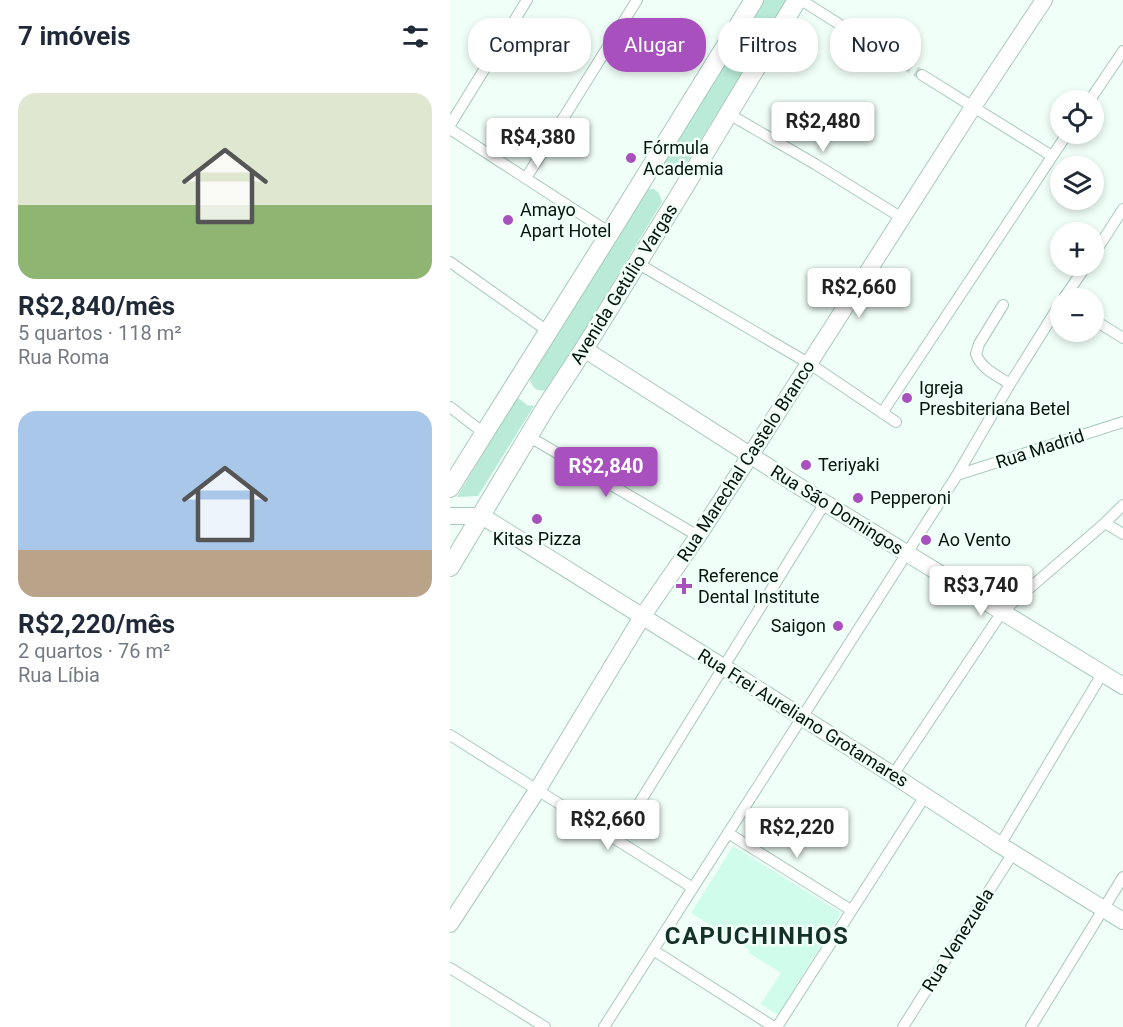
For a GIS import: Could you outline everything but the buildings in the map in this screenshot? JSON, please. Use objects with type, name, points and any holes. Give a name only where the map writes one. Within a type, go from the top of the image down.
[{"type":"main road","points":[[450,488],[754,0]]},
{"type":"main road","name":"Avenida Getúlio Vargas","points":[[450,567],[528,436],[799,0]]},
{"type":"street","points":[[527,0],[450,127],[610,233]]},
{"type":"street","points":[[526,178],[637,0]]},
{"type":"street","points":[[799,0],[830,19]]},
{"type":"street","name":"Rua Marechal Castelo Branco","points":[[450,924],[538,789],[642,617],[698,536],[1044,0]]},
{"type":"street","points":[[1097,90],[1123,51]]},
{"type":"street","points":[[922,75],[1052,156],[1060,144]]},
{"type":"street","points":[[729,114],[902,218]]},
{"type":"street","points":[[882,413],[1050,159]]},
{"type":"street","points":[[1104,239],[1122,212]]},
{"type":"street","points":[[450,262],[549,332]]},
{"type":"street","points":[[637,263],[810,364],[896,422]]},
{"type":"street","points":[[1003,305],[979,344],[976,354],[981,364],[1010,384]]},
{"type":"street","points":[[604,1027],[957,474],[1050,320]]},
{"type":"street","points":[[1104,326],[1123,338]]},
{"type":"street","name":"Rua São Domingos","points":[[584,349],[825,503],[1123,686]]},
{"type":"street","points":[[450,407],[485,434]]},
{"type":"street","name":"Rua Madrid","points":[[957,474],[1123,422]]},
{"type":"street","points":[[528,436],[698,536]]},
{"type":"street","points":[[617,839],[825,503]]},
{"type":"street","points":[[893,775],[1002,612],[1123,505]]},
{"type":"street","points":[[450,516],[482,516]]},
{"type":"street","name":"Rua Frei Aureliano Grotamares","points":[[482,516],[1123,921]]},
{"type":"street","points":[[1105,523],[1123,534]]},
{"type":"street","name":"Rua Venezuela","points":[[903,1027],[1006,849],[1102,674]]},
{"type":"street","points":[[450,736],[693,888]]},
{"type":"street","points":[[653,950],[776,1027],[925,796]]},
{"type":"street","points":[[728,833],[851,910]]},
{"type":"street","points":[[1031,1027],[1123,877]]},
{"type":"street","points":[[450,968],[545,1027]]},
{"type":"shaded area","points":[[762,0],[787,0],[776,18],[751,18]]},
{"type":"shaded area","points":[[719,72],[743,72],[679,175],[668,175],[662,166]]},
{"type":"shaded area","points":[[650,189],[659,193],[662,202],[549,389],[542,391],[536,389],[530,378],[644,192]]},
{"type":"shaded area","points":[[517,397],[527,405],[534,406],[478,496],[457,497]]},
{"type":"shaded area","points":[[733,846],[841,913],[778,1015],[761,1004],[781,973],[749,953],[750,950],[691,913]]},
{"type":"tunnel","points":[[917,72],[922,75]]},
{"type":"place","name":"Fórmula Academia","points":[[631,158]]},
{"type":"place","name":"Amayo Apart Hotel","points":[[508,220]]},
{"type":"place","name":"Igreja Presbiteriana Betel","points":[[907,398]]},
{"type":"place","name":"Teriyaki","points":[[806,465]]},
{"type":"place","name":"Pepperoni","points":[[858,498]]},
{"type":"place","name":"Kitas Pizza","points":[[537,519]]},
{"type":"place","name":"Ao Vento","points":[[926,540]]},
{"type":"place","name":"Reference Dental Institute","points":[[684,586]]},
{"type":"place","name":"Saigon","points":[[838,626]]},
{"type":"district","name":"CAPUCHINHOS","points":[[757,936]]}]
